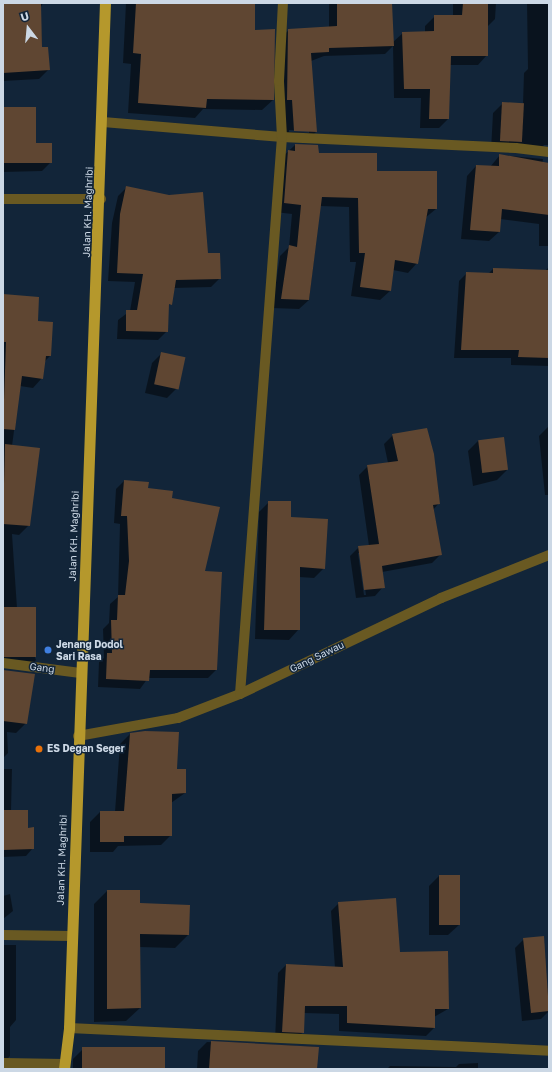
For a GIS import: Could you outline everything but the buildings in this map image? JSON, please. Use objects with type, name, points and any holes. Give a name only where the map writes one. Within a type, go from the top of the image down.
[{"type":"highway","name":"Jalan KH. Maghribi","points":[[64,1066],[69,1028],[80,673],[101,199],[105,3]]},
{"type":"street","points":[[240,694],[282,137],[279,81],[283,3]]},
{"type":"street","points":[[103,122],[282,137],[516,148],[549,152]]},
{"type":"street","points":[[3,199],[101,199]]},
{"type":"street","name":"Gang Sawau","points":[[78,736],[178,718],[240,694],[441,598],[549,555]]},
{"type":"street","name":"Gang","points":[[3,663],[80,673]]},
{"type":"street","points":[[3,935],[71,936]]},
{"type":"street","points":[[69,1028],[549,1051]]},
{"type":"street","points":[[3,1064],[64,1066]]},
{"type":"place","name":"Jenang Dodol Sari Rasa","points":[[48,650]]},
{"type":"place","name":"ES Degan Seger","points":[[39,749]]}]
